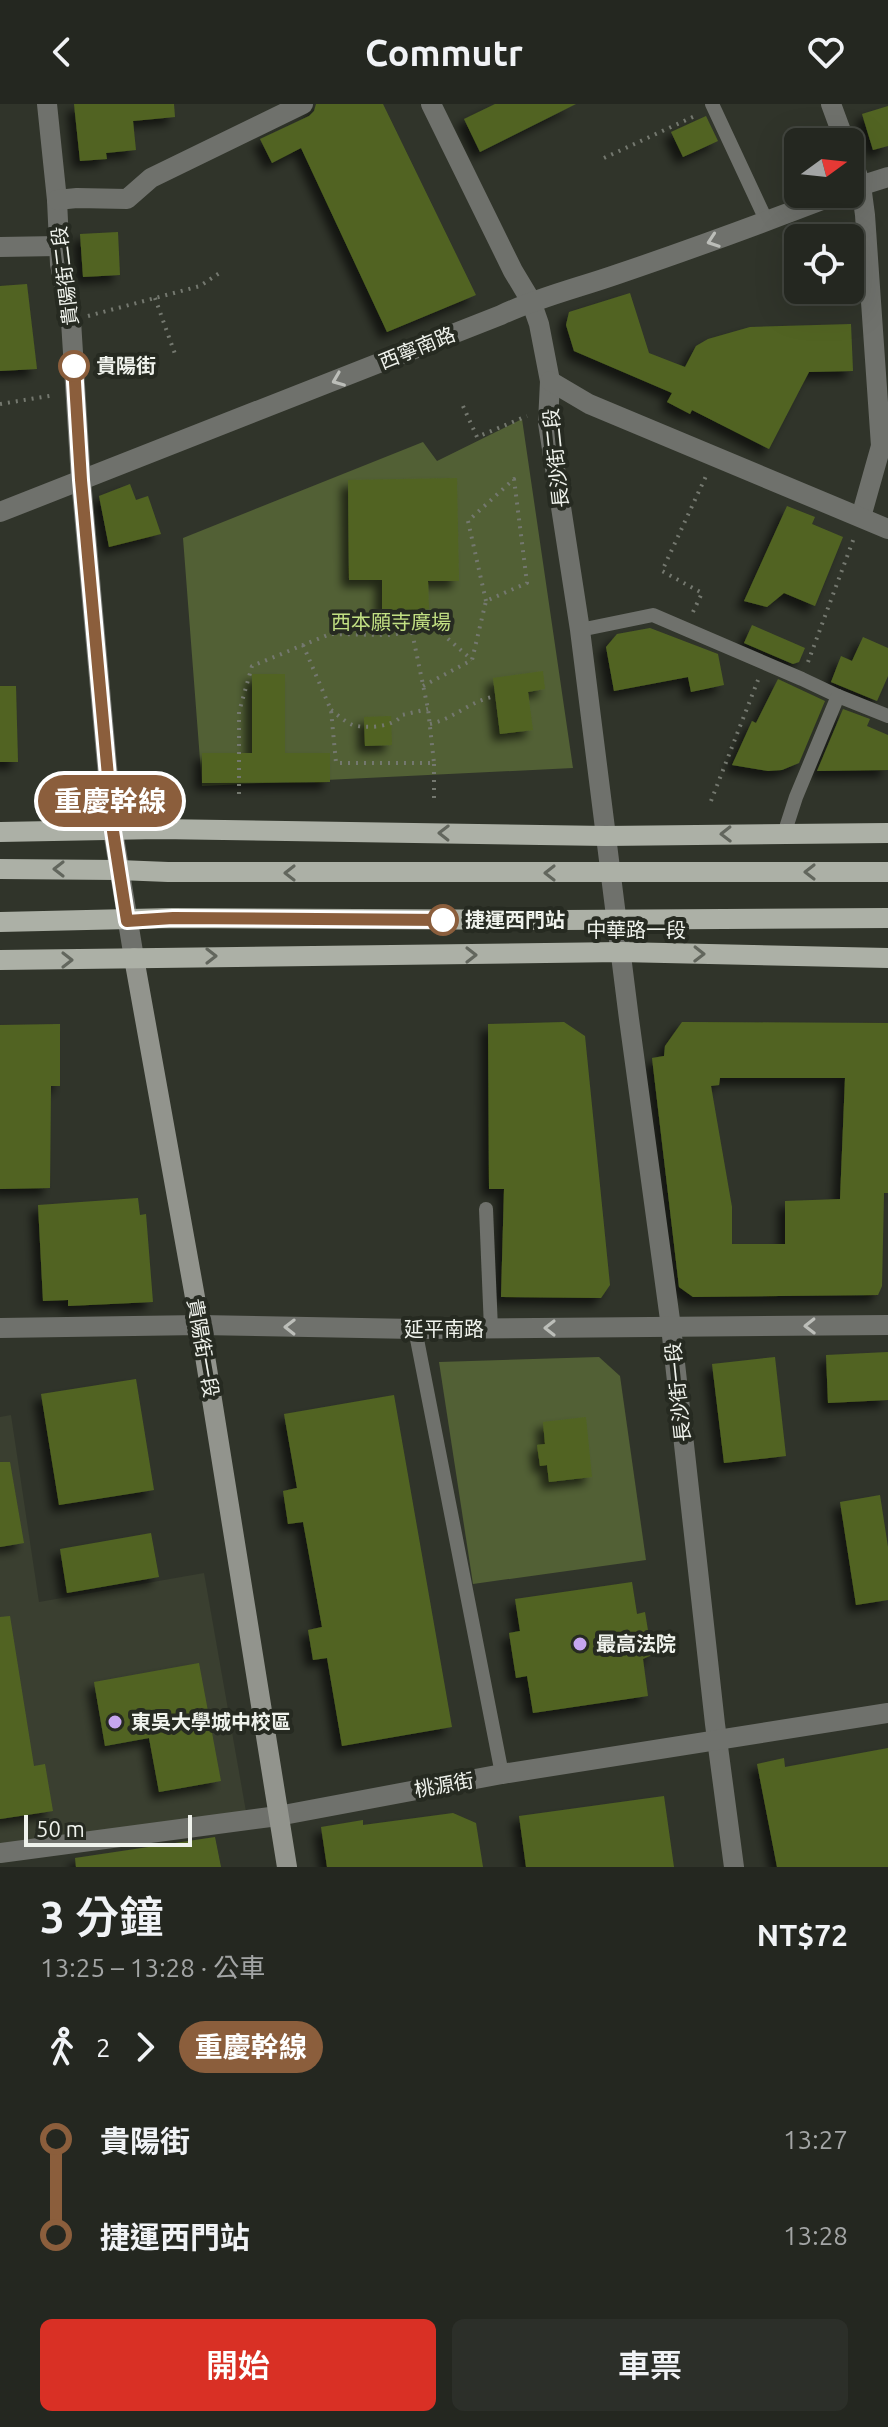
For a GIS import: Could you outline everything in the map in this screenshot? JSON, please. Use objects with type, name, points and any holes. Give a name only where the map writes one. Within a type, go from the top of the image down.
[{"type":"main road","points":[[0,832],[159,829],[606,836],[888,833]]},
{"type":"main road","points":[[0,869],[199,873],[888,872]]},
{"type":"main road","name":"中華路一段","points":[[0,922],[173,918],[888,918]]},
{"type":"main road","name":"中華路一段","points":[[0,960],[621,952],[888,958]]},
{"type":"street","name":"貴陽街二段","points":[[47,104],[57,200],[58,246],[71,321],[81,480],[113,831]]},
{"type":"street","points":[[57,200],[127,199],[151,178],[303,104]]},
{"type":"street","name":"長沙街二段","points":[[431,104],[513,271],[531,301],[539,324],[550,381],[548,423],[580,630],[611,873]]},
{"type":"street","points":[[831,104],[840,128]]},
{"type":"street","points":[[864,184],[888,177]]},
{"type":"street","name":"西寧南路","points":[[0,512],[531,301],[617,275],[802,208]]},
{"type":"street","points":[[861,517],[881,446],[862,208]]},
{"type":"street","points":[[0,247],[58,246]]},
{"type":"street","points":[[550,381],[589,404],[888,529]]},
{"type":"street","name":"貴陽街一段","points":[[113,831],[200,1325],[287,1867]]},
{"type":"street","name":"長沙街一段","points":[[611,873],[671,1327],[717,1742],[734,1867]]},
{"type":"street","name":"延平南路","points":[[0,1328],[200,1325],[491,1329],[888,1325]]},
{"type":"street","name":"桃源街","points":[[0,1853],[278,1816],[502,1774],[888,1713]]},
{"type":"lane","points":[[713,106],[767,222]]},
{"type":"lane","points":[[580,630],[653,615],[888,716]]},
{"type":"lane","points":[[784,834],[838,696]]},
{"type":"lane","points":[[486,1209],[491,1329]]},
{"type":"lane","points":[[415,1329],[502,1774]]},
{"type":"path","points":[[604,158],[713,106]]},
{"type":"path","points":[[71,321],[200,286],[221,272]]},
{"type":"path","points":[[155,298],[175,354]]},
{"type":"path","points":[[0,404],[77,392]]},
{"type":"path","points":[[463,406],[477,437],[529,415]]},
{"type":"path","points":[[685,629],[702,593],[662,571],[715,457]]},
{"type":"path","points":[[423,686],[472,660],[486,601],[468,521],[514,479],[527,583],[486,601]]},
{"type":"path","points":[[802,679],[861,517]]},
{"type":"path","points":[[239,794],[239,712],[252,666],[330,634],[387,635],[437,629],[472,660]]},
{"type":"path","points":[[412,632],[430,724],[434,798]]},
{"type":"path","points":[[303,645],[331,710],[336,763],[434,763]]},
{"type":"path","points":[[711,801],[765,663]]},
{"type":"path","points":[[430,724],[440,722],[478,700],[492,697]]},
{"type":"path","points":[[331,710],[349,724],[358,726],[391,724],[402,715],[428,709]]},
{"type":"shaded area","name":"東吳大學城中校區","points":[[11,1415],[39,1602],[204,1573],[248,1823],[0,1863],[0,1417]]},
{"type":"green space","name":"西本願寺廣場","points":[[522,419],[573,768],[202,786],[183,538],[423,442],[437,461]]},
{"type":"green space","points":[[599,1357],[620,1376],[646,1560],[473,1584],[439,1362]]},
{"type":"building","points":[[74,104],[174,104],[175,117],[133,121],[136,150],[106,153],[107,159],[80,161]]},
{"type":"building","points":[[316,104],[383,104],[476,295],[387,332],[301,148],[272,163],[260,139],[309,116]]},
{"type":"building","points":[[495,104],[576,104],[480,152],[464,119]]},
{"type":"building","points":[[888,106],[888,146],[873,150],[862,114]]},
{"type":"building","points":[[706,116],[718,141],[683,157],[671,132]]},
{"type":"building","points":[[118,232],[120,275],[83,277],[80,234]]},
{"type":"building","points":[[27,284],[37,369],[0,371],[0,286]]},
{"type":"building","points":[[630,293],[649,353],[685,367],[696,346],[708,339],[750,327],[851,324],[853,371],[809,372],[769,449],[692,410],[690,414],[667,402],[672,393],[574,351],[566,325],[569,312]]},
{"type":"building","points":[[457,478],[459,581],[428,581],[429,609],[382,610],[382,580],[349,580],[348,480]]},
{"type":"building","points":[[130,484],[136,500],[148,496],[161,534],[109,547],[99,496]]},
{"type":"building","points":[[787,506],[815,517],[812,524],[843,537],[815,606],[784,593],[767,607],[744,601]]},
{"type":"building","points":[[752,625],[805,648],[799,662],[793,664],[744,643]]},
{"type":"building","points":[[650,628],[718,654],[724,685],[691,692],[688,677],[614,691],[606,647],[617,634]]},
{"type":"building","points":[[863,637],[888,648],[888,676],[877,701],[831,682],[841,656],[852,661]]},
{"type":"building","points":[[543,671],[545,689],[528,692],[533,730],[500,734],[493,678]]},
{"type":"building","points":[[252,674],[285,674],[285,753],[330,753],[330,782],[202,783],[202,753],[252,753]]},
{"type":"building","points":[[778,679],[825,701],[799,763],[782,770],[768,771],[732,765],[752,721],[756,723]]},
{"type":"building","points":[[0,686],[16,686],[18,762],[0,762]]},
{"type":"building","points":[[843,709],[870,719],[867,726],[888,735],[888,770],[817,771]]},
{"type":"building","points":[[391,716],[392,745],[365,746],[364,717]]},
{"type":"building","points":[[564,1022],[585,1036],[610,1285],[601,1298],[501,1297],[504,1189],[489,1189],[488,1024]]},
{"type":"building","points":[[682,1022],[888,1023],[888,1193],[884,1193],[882,1286],[878,1295],[693,1297],[679,1287],[652,1058],[664,1056],[665,1046]],"holes":[[[720,1078],[845,1078],[840,1199],[785,1201],[785,1244],[732,1244],[732,1207],[711,1086],[719,1085]]]},
{"type":"building","points":[[60,1024],[60,1086],[51,1086],[50,1188],[0,1189],[0,1025]]},
{"type":"building","points":[[138,1198],[140,1215],[146,1214],[153,1302],[68,1306],[68,1300],[43,1301],[38,1205]]},
{"type":"building","points":[[888,1352],[888,1400],[828,1403],[826,1355]]},
{"type":"building","points":[[775,1357],[786,1456],[724,1463],[712,1364]]},
{"type":"building","points":[[136,1379],[154,1490],[59,1505],[41,1394]]},
{"type":"building","points":[[394,1395],[452,1727],[342,1746],[327,1658],[313,1660],[308,1630],[322,1627],[303,1522],[288,1524],[283,1491],[297,1488],[284,1414]]},
{"type":"building","points":[[586,1417],[592,1477],[549,1482],[547,1465],[540,1466],[537,1445],[545,1444],[543,1422]]},
{"type":"building","points":[[0,1462],[10,1462],[24,1543],[0,1547]]},
{"type":"building","points":[[880,1495],[888,1547],[888,1600],[856,1605],[840,1502]]},
{"type":"building","points":[[151,1533],[159,1577],[67,1593],[60,1549]]},
{"type":"building","name":"最高法院","points":[[632,1582],[637,1614],[645,1612],[652,1655],[643,1659],[648,1696],[533,1713],[527,1676],[516,1678],[509,1633],[520,1631],[515,1599]]},
{"type":"building","points":[[10,1616],[34,1766],[45,1764],[53,1811],[0,1819],[0,1617]]},
{"type":"building","points":[[199,1663],[221,1781],[159,1792],[149,1738],[105,1746],[94,1682]]},
{"type":"building","points":[[888,1748],[888,1867],[777,1867],[757,1764],[784,1758],[785,1767]]},
{"type":"building","points":[[664,1796],[674,1867],[526,1867],[519,1816]]},
{"type":"building","points":[[453,1813],[476,1823],[483,1867],[327,1867],[321,1827],[363,1820],[363,1825]]},
{"type":"building","points":[[215,1837],[221,1867],[76,1867],[75,1858]]},
{"type":"bus line","name":"重慶幹線","points":[[74,366],[81,480],[113,831],[127,921],[173,918],[443,920]]},
{"type":"place","name":"貴陽街","points":[[74,366]]},
{"type":"place","name":"捷運西門站","points":[[443,920]]},
{"type":"place","name":"最高法院","points":[[580,1644]]},
{"type":"place","name":"東吳大學城中校區","points":[[115,1722]]}]
